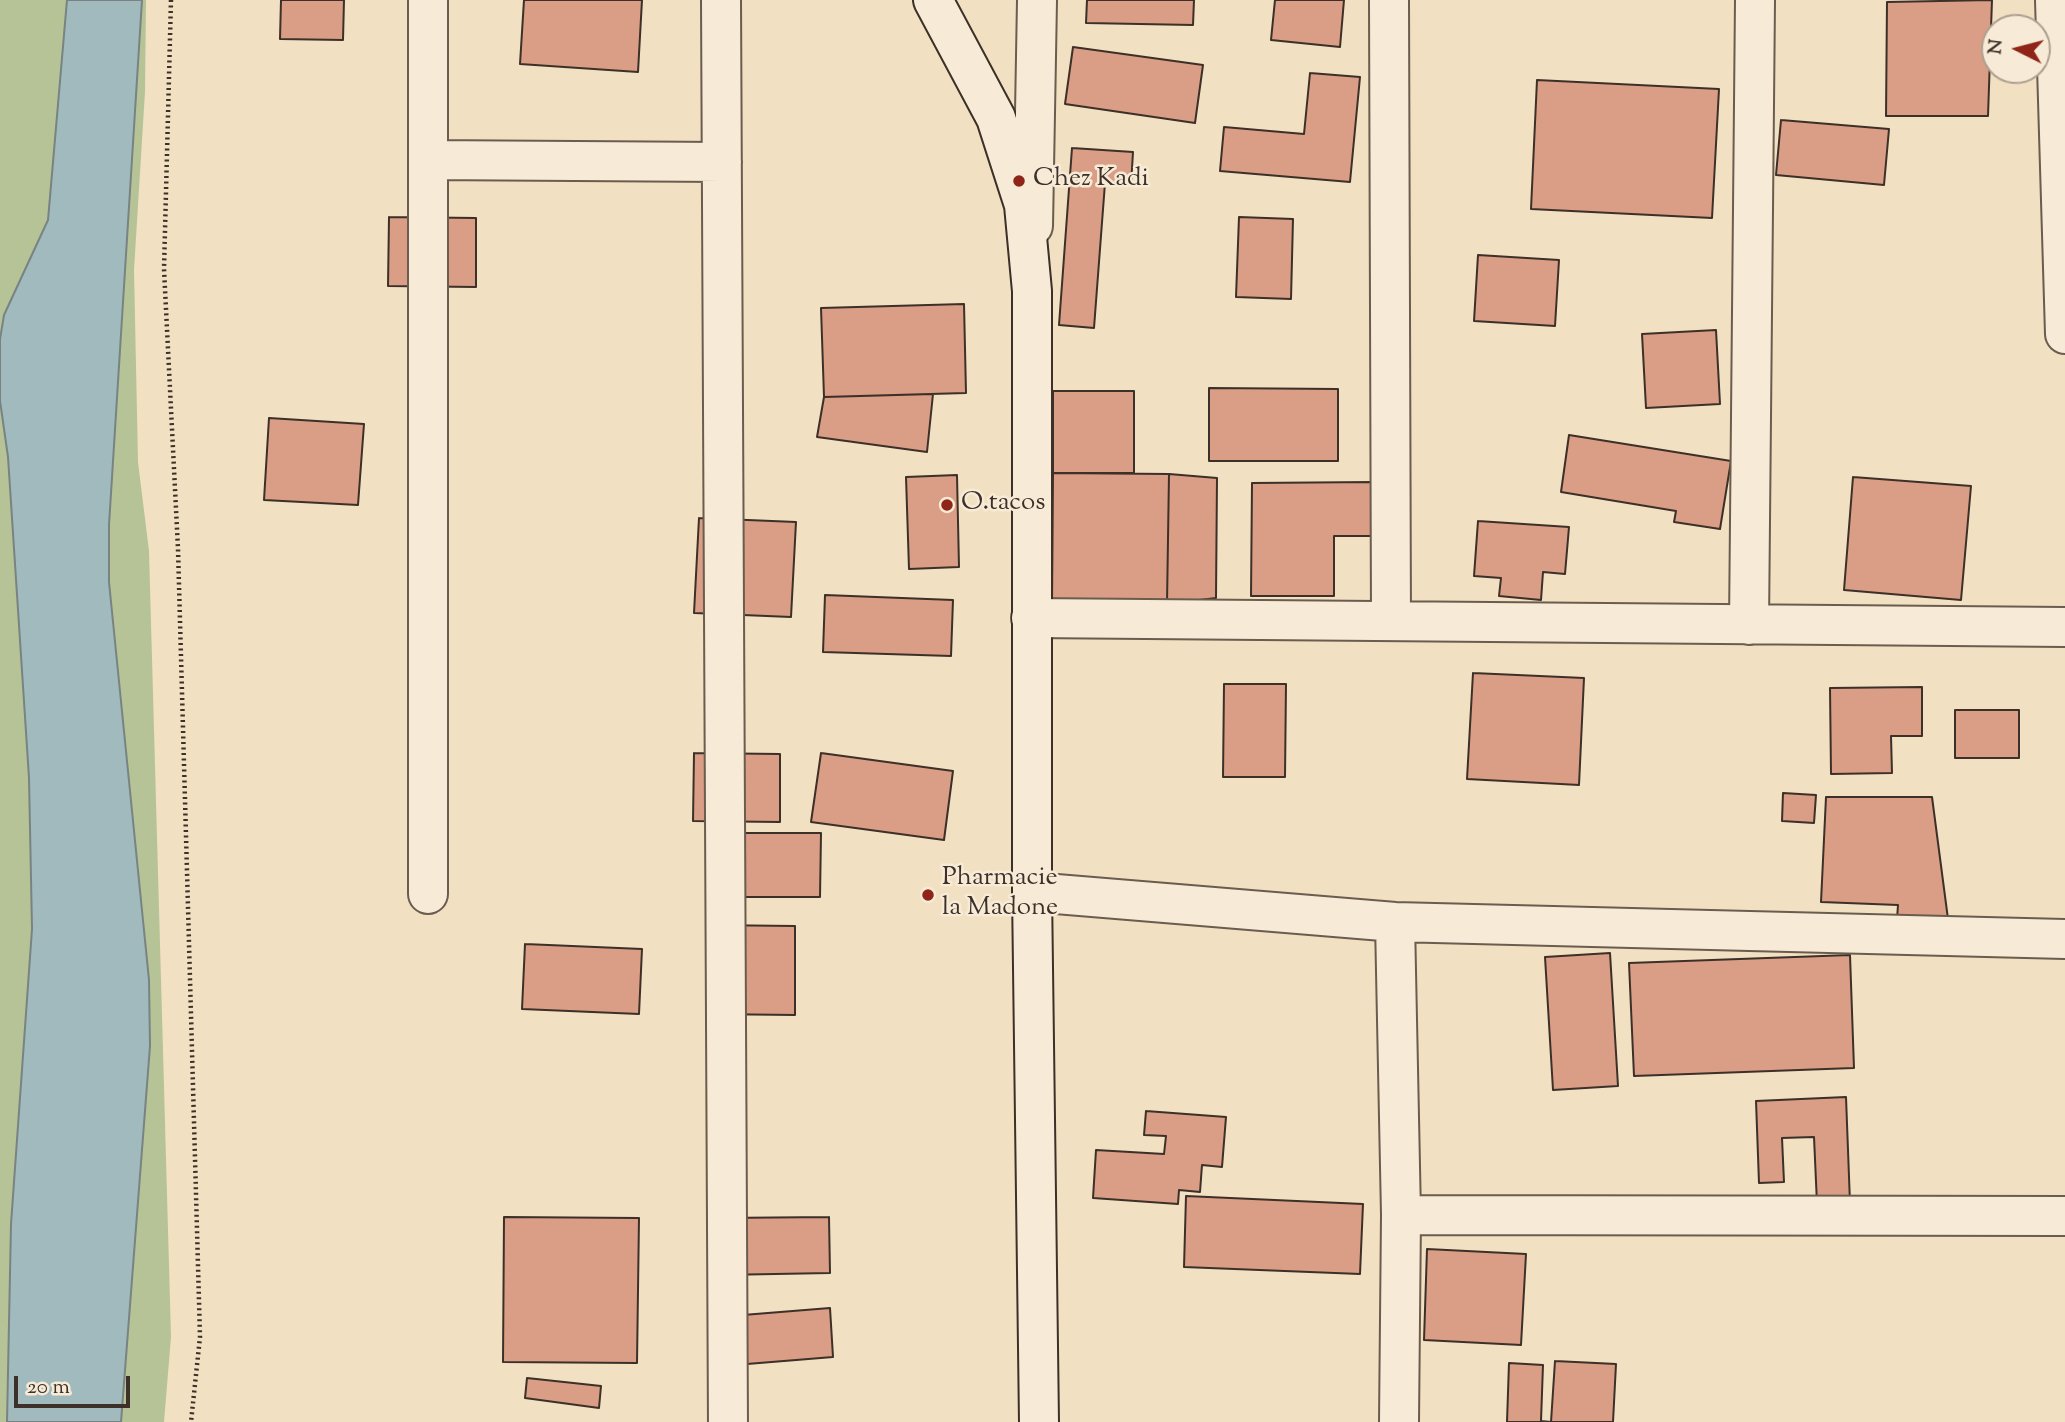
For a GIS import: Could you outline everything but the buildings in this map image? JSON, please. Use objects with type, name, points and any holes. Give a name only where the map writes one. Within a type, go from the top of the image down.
[{"type":"street","points":[[428,0],[428,894]]},
{"type":"street","points":[[721,0],[728,1422]]},
{"type":"street","points":[[933,0],[996,118],[1024,205],[1032,291]]},
{"type":"street","points":[[1037,0],[1032,291],[1031,618],[1039,1422]]},
{"type":"street","points":[[1389,0],[1391,621]]},
{"type":"street","points":[[1749,625],[1755,0]]},
{"type":"street","points":[[2056,0],[2065,334]]},
{"type":"street","points":[[429,160],[722,162]]},
{"type":"street","points":[[1031,618],[2065,627]]},
{"type":"street","points":[[1032,892],[1395,922],[2065,939]]},
{"type":"street","points":[[1395,922],[1401,1215],[1399,1422]]},
{"type":"street","points":[[1401,1215],[2065,1216]]},
{"type":"path","points":[[171,0],[164,269],[178,549],[200,1337],[191,1422]]},
{"type":"green space","points":[[0,0],[146,0],[145,92],[134,270],[138,462],[149,551],[171,1337],[164,1422],[0,1422]]},
{"type":"water","points":[[67,0],[142,0],[109,525],[109,582],[149,980],[150,1046],[121,1422],[7,1422],[11,1224],[32,929],[29,778],[8,457],[0,401],[0,339],[4,315],[48,220]]},
{"type":"place","name":"Chez Kadi","points":[[1019,181]]},
{"type":"place","name":"O.tacos","points":[[947,505]]},
{"type":"place","name":"Pharmacie la Madone","points":[[928,895]]}]
